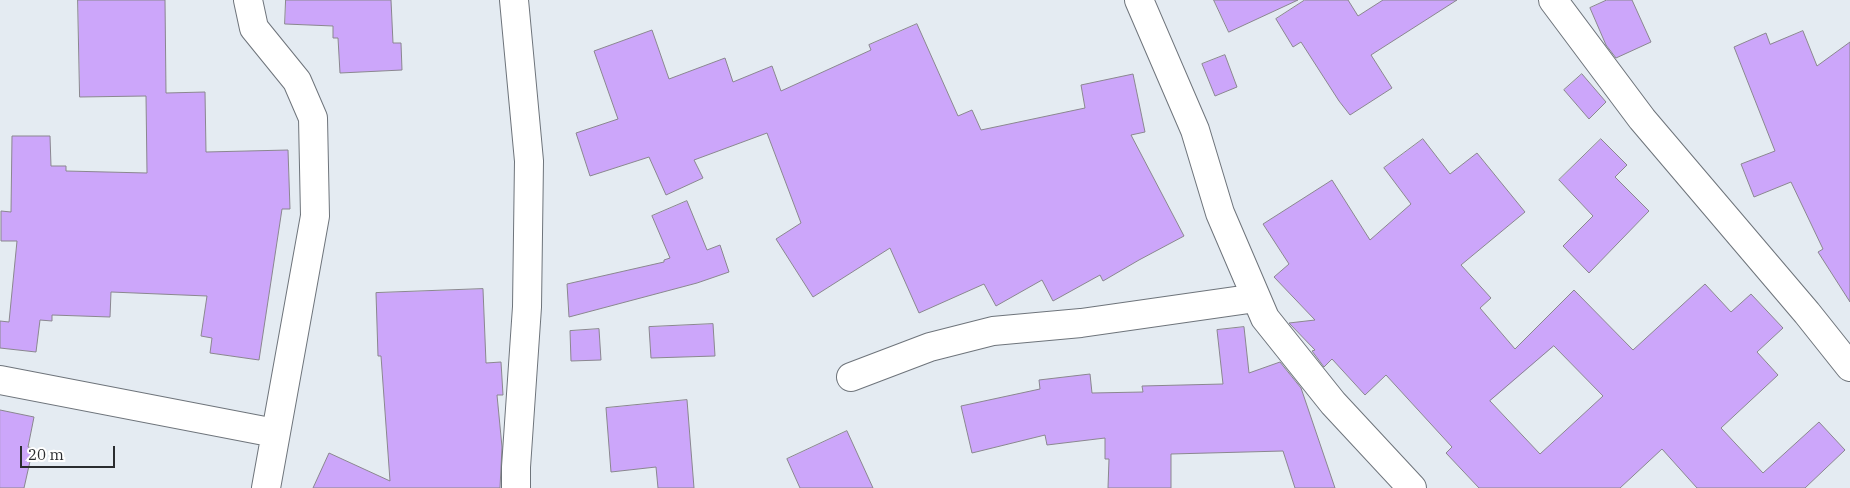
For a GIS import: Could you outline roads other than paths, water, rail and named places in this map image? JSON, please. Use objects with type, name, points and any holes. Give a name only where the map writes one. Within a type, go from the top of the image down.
[{"type":"street","points":[[248,0],[254,28],[297,81],[313,118],[315,216],[266,488]]},
{"type":"street","points":[[514,0],[529,160],[527,307],[516,488]]},
{"type":"street","points":[[1139,0],[1195,130],[1220,213],[1264,318],[1333,404],[1412,488]]},
{"type":"street","points":[[1553,0],[1642,119],[1850,367]]},
{"type":"street","points":[[851,377],[930,348],[993,331],[1081,323],[1256,298]]},
{"type":"street","points":[[0,380],[275,433]]}]
